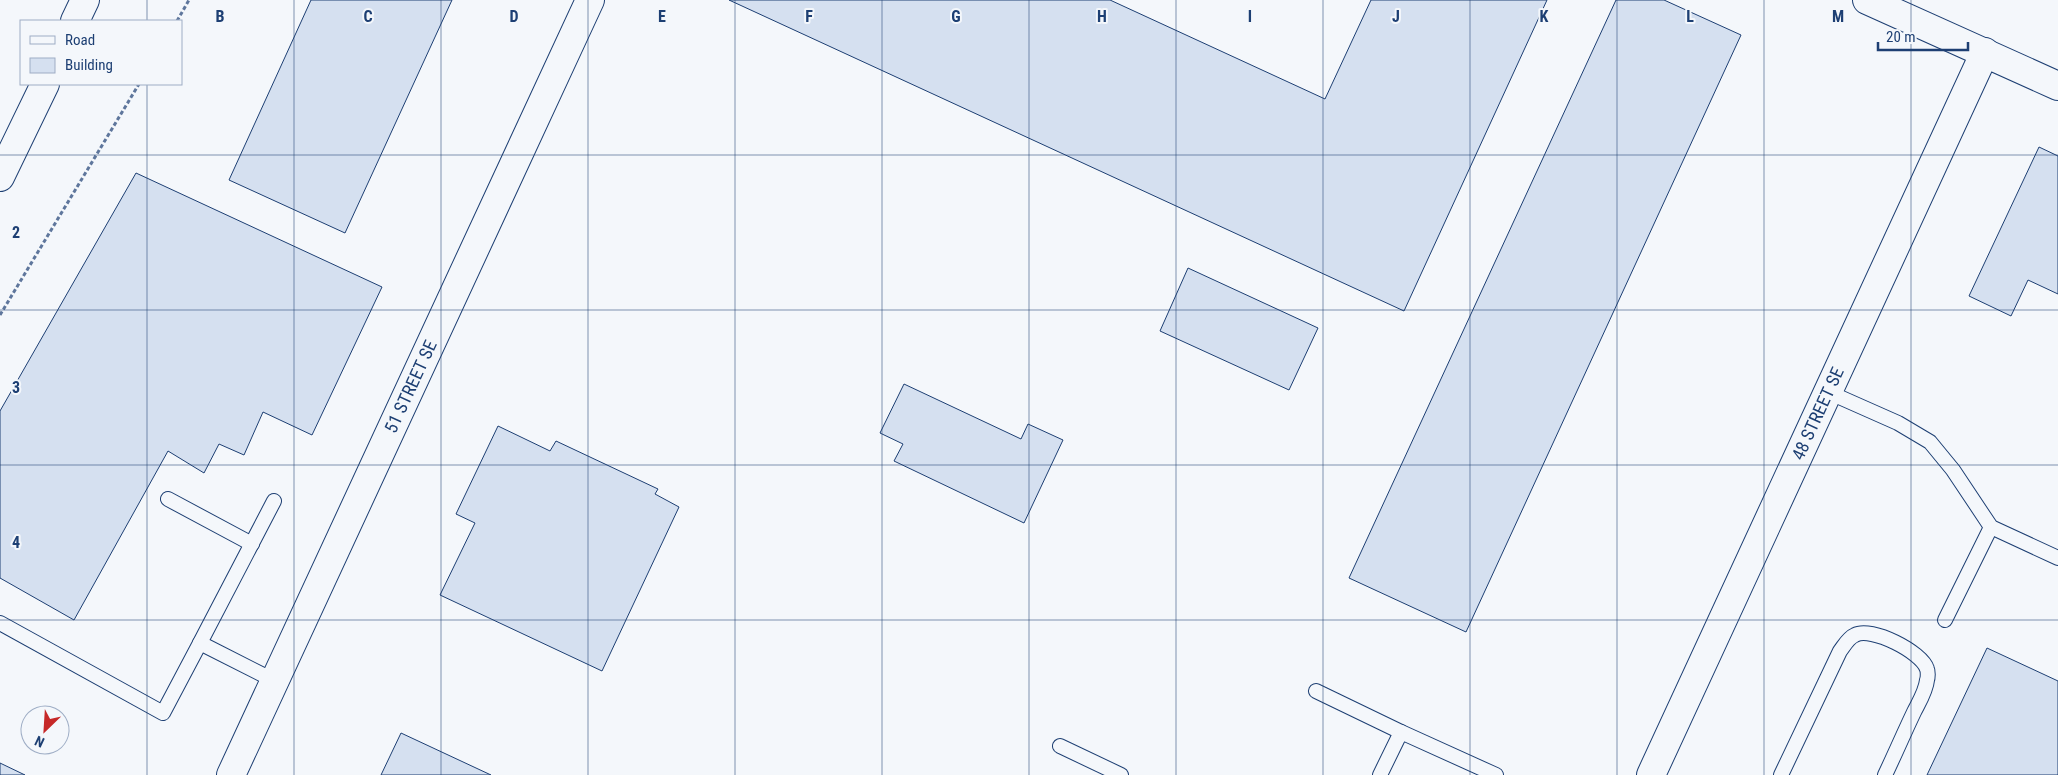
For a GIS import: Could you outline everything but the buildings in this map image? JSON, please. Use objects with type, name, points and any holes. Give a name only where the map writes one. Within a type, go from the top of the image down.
[{"type":"street","points":[[75,20],[85,0]]},
{"type":"street","name":"51 STREET SE","points":[[231,775],[590,0]]},
{"type":"street","points":[[1867,0],[2058,86]]},
{"type":"street","name":"48 STREET SE","points":[[1651,775],[1985,52]]},
{"type":"street","points":[[0,177],[45,85]]},
{"type":"lane","points":[[1828,392],[1898,423],[1930,442],[1953,470],[1991,527],[2058,558]]},
{"type":"lane","points":[[168,499],[252,544]]},
{"type":"lane","points":[[0,623],[162,713],[274,501]]},
{"type":"lane","points":[[1945,620],[1991,527]]},
{"type":"lane","points":[[1781,775],[1840,652],[1848,640],[1856,634],[1867,632],[1910,650],[1921,659],[1927,669],[1927,681],[1921,697],[1885,775]]},
{"type":"lane","points":[[200,643],[274,681]]},
{"type":"lane","points":[[1316,691],[1496,775]]},
{"type":"lane","points":[[1380,775],[1401,732]]},
{"type":"lane","points":[[1060,746],[1120,775]]},
{"type":"path","points":[[178,20],[189,0]]},
{"type":"path","points":[[0,315],[138,85]]}]
